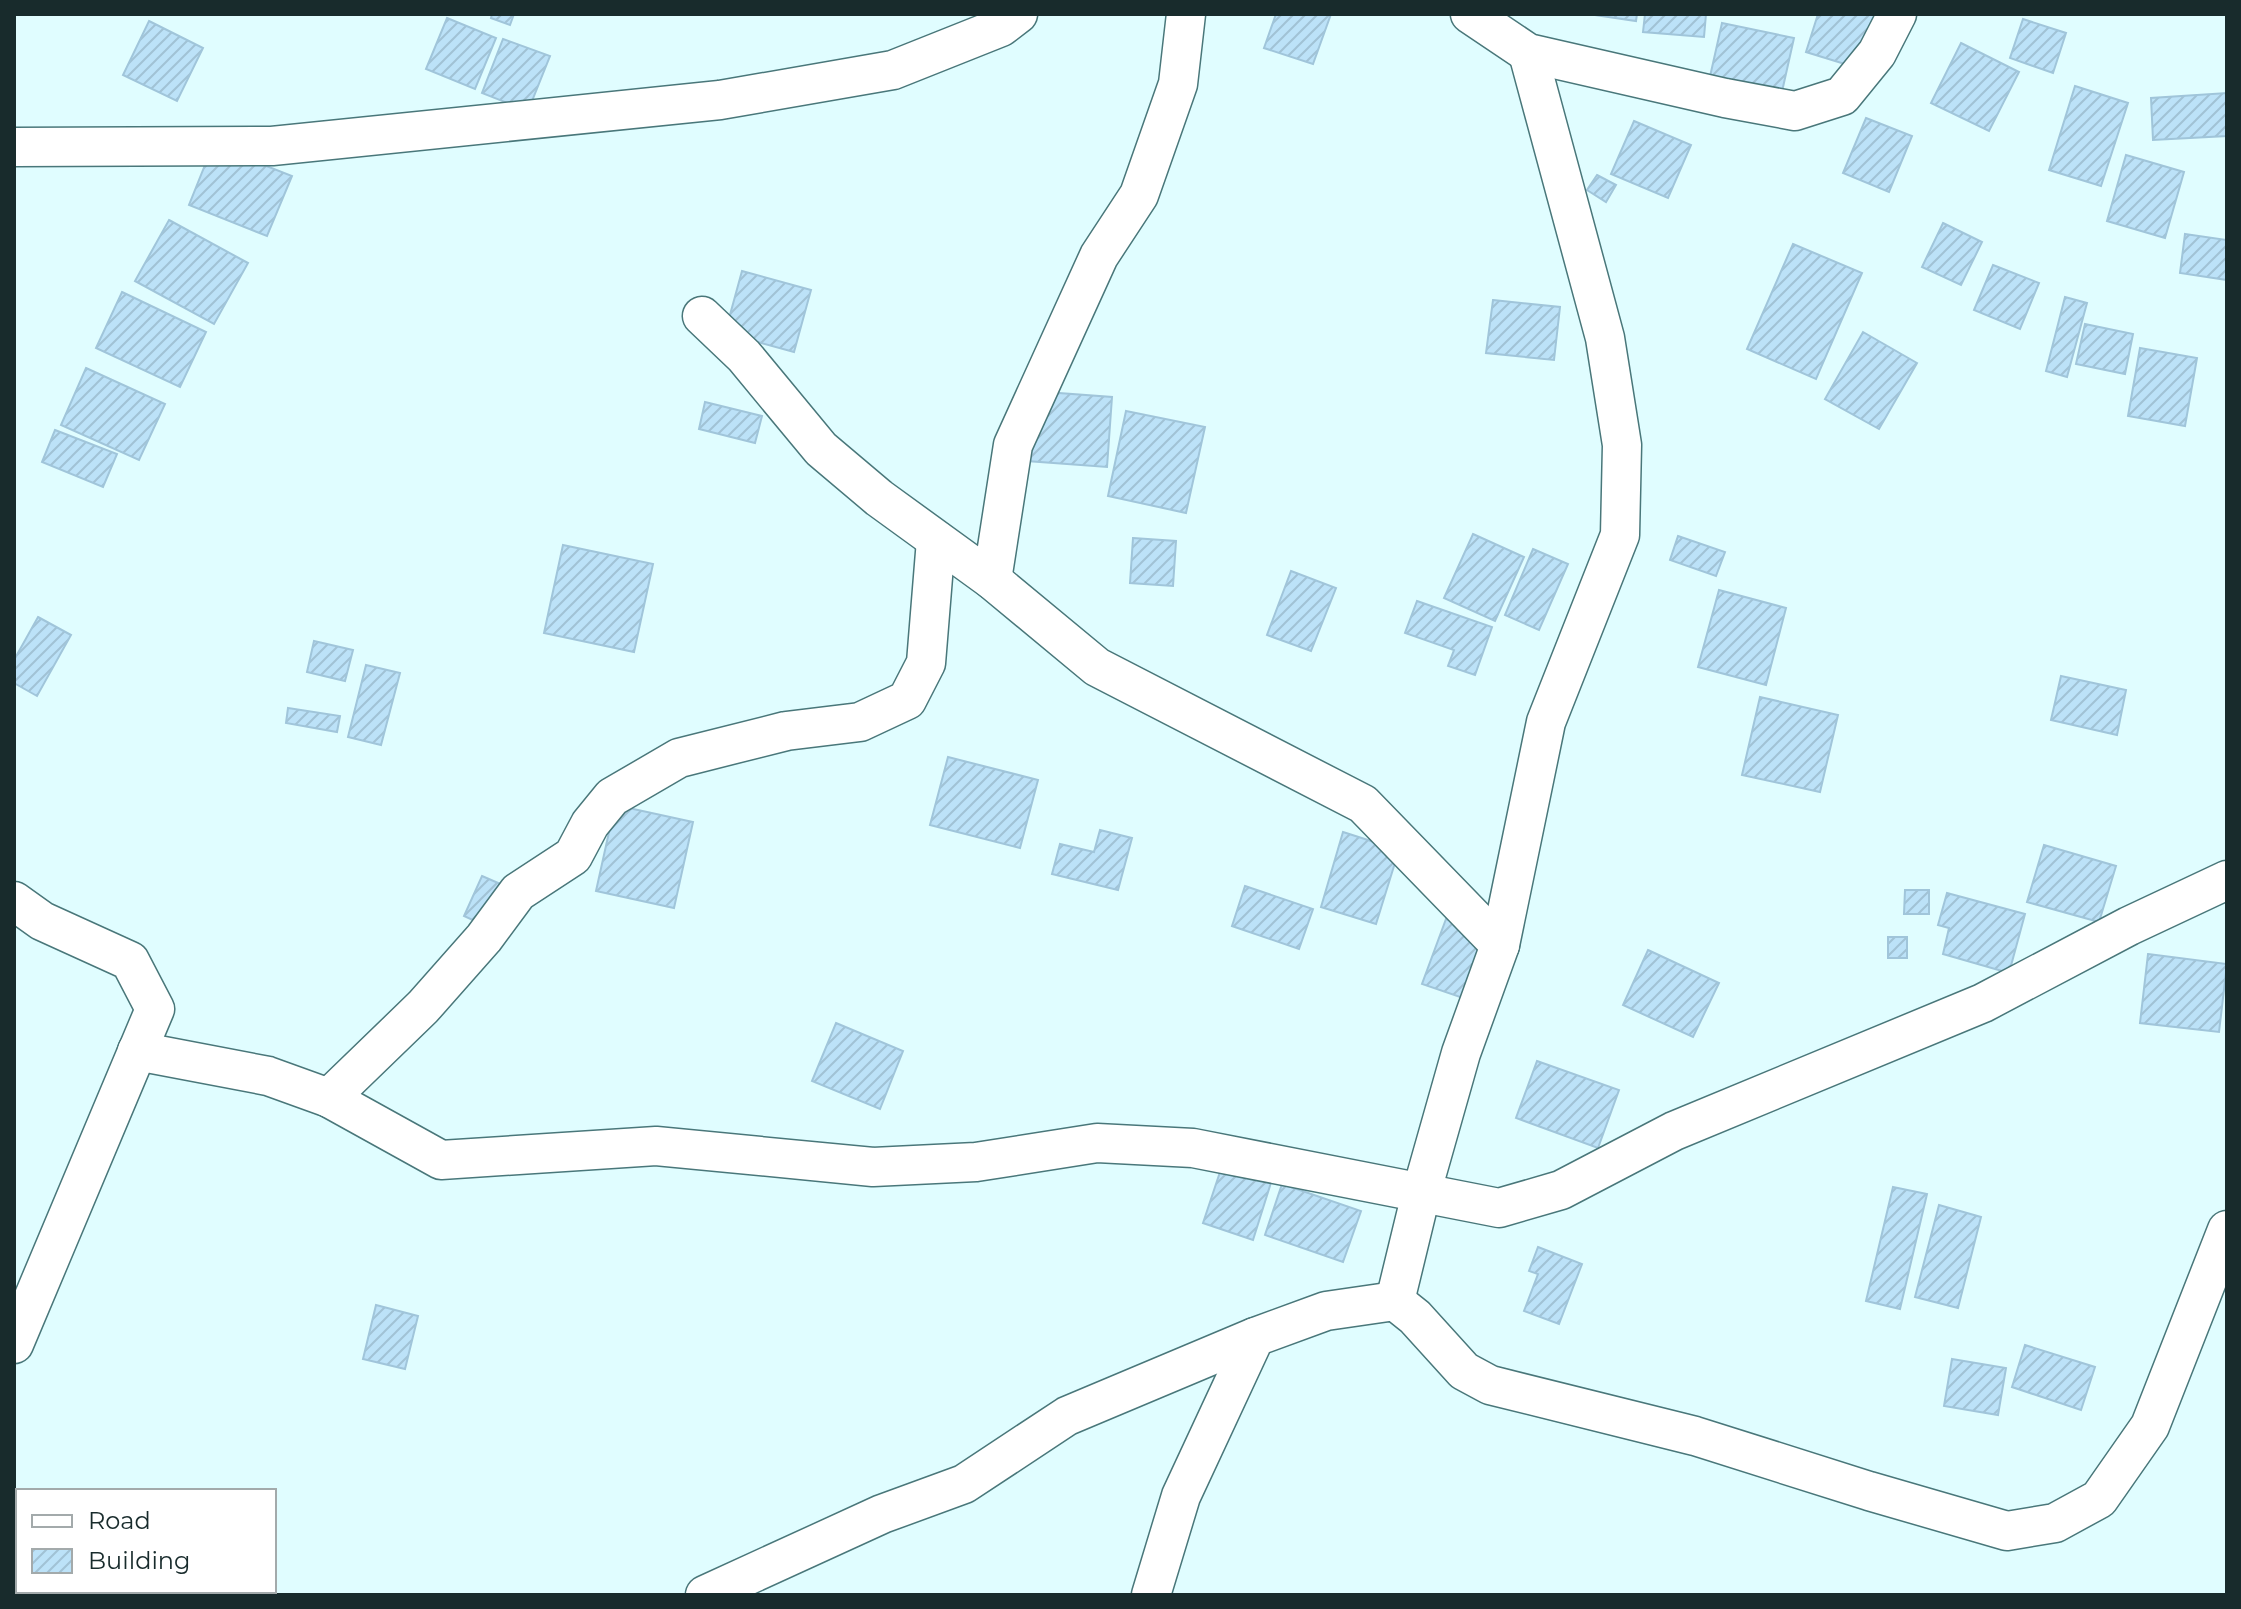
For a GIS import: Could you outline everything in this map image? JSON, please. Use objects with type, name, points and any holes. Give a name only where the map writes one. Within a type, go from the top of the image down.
[{"type":"street","points":[[14,147],[272,146],[720,100],[893,70],[1001,27],[1018,14]]},
{"type":"street","points":[[992,580],[1013,445],[1099,256],[1139,195],[1178,84],[1186,14]]},
{"type":"street","points":[[1470,14],[1528,53],[1795,111],[1842,96],[1877,53],[1897,14]]},
{"type":"street","points":[[1395,1301],[1461,1053],[1500,945],[1546,722],[1620,535],[1622,445],[1605,338],[1528,53]]},
{"type":"street","points":[[702,316],[744,356],[821,449],[879,498],[992,580],[1097,667],[1363,804],[1500,945]]},
{"type":"street","points":[[329,1098],[423,1007],[484,938],[518,892],[573,856],[590,824],[612,797],[679,758],[786,731],[860,722],[907,700],[926,663],[936,540]]},
{"type":"street","points":[[137,1051],[268,1076],[329,1098],[441,1160],[656,1146],[873,1167],[976,1162],[1097,1143],[1193,1148],[1499,1208],[1561,1190],[1674,1131],[1983,1003],[2129,926],[2227,880]]},
{"type":"street","points":[[14,901],[42,921],[130,961],[155,1009],[14,1344]]},
{"type":"street","points":[[705,1595],[882,1514],[964,1484],[1067,1416],[1255,1337],[1326,1311],[1395,1301],[1415,1317],[1464,1371],[1490,1385],[1695,1436],[2007,1531],[2055,1523],[2099,1499],[2150,1426],[2227,1230]]},
{"type":"street","points":[[1151,1595],[1181,1496],[1255,1337]]},
{"type":"building","points":[[492,14],[514,14],[510,25],[491,18]]},
{"type":"building","points":[[1276,14],[1331,14],[1313,64],[1264,48]]},
{"type":"building","points":[[1588,14],[1637,14],[1636,21]]},
{"type":"building","points":[[1645,14],[1706,14],[1704,37],[1643,32]]},
{"type":"building","points":[[1818,14],[1878,14],[1861,69],[1806,52]]},
{"type":"building","points":[[447,18],[496,38],[475,89],[426,69]]},
{"type":"building","points":[[2023,19],[2066,33],[2053,73],[2010,58]]},
{"type":"building","points":[[149,21],[203,48],[177,101],[123,75]]},
{"type":"building","points":[[1722,23],[1794,38],[1781,96],[1709,81]]},
{"type":"building","points":[[503,39],[550,56],[528,111],[482,93]]},
{"type":"building","points":[[1961,43],[2019,72],[1989,131],[1931,103]]},
{"type":"building","points":[[2075,86],[2128,103],[2101,186],[2049,170]]},
{"type":"building","points":[[2227,93],[2227,136],[2153,140],[2151,98]]},
{"type":"building","points":[[1866,118],[1912,136],[1889,192],[1843,173]]},
{"type":"building","points":[[1634,121],[1691,145],[1668,198],[1611,174]]},
{"type":"building","points":[[213,145],[292,176],[267,236],[189,205]]},
{"type":"building","points":[[2126,155],[2184,172],[2165,238],[2107,221]]},
{"type":"building","points":[[1597,175],[1616,185],[1606,202],[1587,190]]},
{"type":"building","points":[[169,220],[248,263],[214,324],[135,281]]},
{"type":"building","points":[[1943,223],[1982,242],[1961,285],[1922,267]]},
{"type":"building","points":[[2185,234],[2227,240],[2227,280],[2180,273]]},
{"type":"building","points":[[1793,244],[1862,273],[1816,379],[1747,349]]},
{"type":"building","points":[[1993,265],[2039,283],[2020,329],[1974,310]]},
{"type":"building","points":[[742,271],[811,290],[794,352],[725,333]]},
{"type":"building","points":[[122,292],[206,332],[180,387],[96,348]]},
{"type":"building","points":[[2065,297],[2087,303],[2067,377],[2046,371]]},
{"type":"building","points":[[1493,300],[1560,307],[1554,360],[1486,353]]},
{"type":"building","points":[[2085,324],[2133,334],[2125,374],[2076,364]]},
{"type":"building","points":[[1863,332],[1917,363],[1879,429],[1825,399]]},
{"type":"building","points":[[2140,348],[2197,358],[2185,426],[2128,416]]},
{"type":"building","points":[[86,368],[165,404],[139,460],[61,425]]},
{"type":"building","points":[[1032,391],[1112,397],[1107,467],[1027,461]]},
{"type":"building","points":[[705,402],[762,416],[755,443],[699,429]]},
{"type":"building","points":[[1126,411],[1205,427],[1186,513],[1108,496]]},
{"type":"building","points":[[55,430],[117,454],[103,487],[42,462]]},
{"type":"building","points":[[1473,534],[1524,557],[1495,621],[1444,598]]},
{"type":"building","points":[[1678,536],[1725,552],[1716,576],[1670,560]]},
{"type":"building","points":[[1133,538],[1176,541],[1173,586],[1130,583]]},
{"type":"building","points":[[563,545],[653,564],[634,652],[544,633]]},
{"type":"building","points":[[1533,549],[1568,564],[1539,630],[1505,615]]},
{"type":"building","points":[[1291,571],[1336,588],[1311,651],[1267,635]]},
{"type":"building","points":[[1719,590],[1786,608],[1766,685],[1698,667]]},
{"type":"building","points":[[1417,601],[1492,627],[1475,675],[1448,666],[1454,650],[1405,633]]},
{"type":"building","points":[[38,617],[71,635],[37,696],[14,683],[14,660]]},
{"type":"building","points":[[314,641],[353,650],[345,681],[307,672]]},
{"type":"building","points":[[366,665],[400,673],[381,745],[348,737]]},
{"type":"building","points":[[2061,676],[2126,690],[2117,735],[2051,720]]},
{"type":"building","points":[[1760,697],[1838,715],[1820,792],[1742,775]]},
{"type":"building","points":[[288,708],[340,716],[337,732],[286,723]]},
{"type":"building","points":[[948,757],[1038,780],[1020,848],[930,825]]},
{"type":"building","points":[[615,805],[693,822],[674,908],[596,891]]},
{"type":"building","points":[[1100,830],[1132,838],[1118,890],[1052,874],[1060,844],[1094,852]]},
{"type":"building","points":[[1343,832],[1399,850],[1376,924],[1321,907]]},
{"type":"building","points":[[2044,845],[2116,866],[2099,922],[2027,902]]},
{"type":"building","points":[[482,876],[521,893],[503,934],[464,916]]},
{"type":"building","points":[[1245,886],[1313,909],[1299,949],[1232,926]]},
{"type":"building","points":[[1905,890],[1929,890],[1929,914],[1904,914]]},
{"type":"building","points":[[1947,893],[2025,914],[2009,973],[1943,954],[1949,928],[1938,925]]},
{"type":"building","points":[[1446,919],[1490,934],[1466,999],[1422,984]]},
{"type":"building","points":[[1888,937],[1907,937],[1907,958],[1888,958]]},
{"type":"building","points":[[1648,950],[1719,983],[1693,1037],[1623,1005]]},
{"type":"building","points":[[2148,954],[2227,964],[2219,1032],[2140,1023]]},
{"type":"building","points":[[836,1023],[903,1051],[880,1109],[812,1081]]},
{"type":"building","points":[[1537,1061],[1619,1090],[1598,1148],[1516,1118]]},
{"type":"building","points":[[1225,1157],[1274,1173],[1253,1240],[1203,1223]]},
{"type":"building","points":[[1282,1184],[1361,1211],[1343,1262],[1265,1235]]},
{"type":"building","points":[[1893,1187],[1927,1194],[1900,1309],[1866,1301]]},
{"type":"building","points":[[1939,1205],[1981,1217],[1958,1308],[1915,1297]]},
{"type":"building","points":[[1538,1247],[1582,1264],[1559,1324],[1524,1311],[1538,1274],[1529,1271]]},
{"type":"building","points":[[376,1305],[418,1316],[405,1369],[363,1359]]},
{"type":"building","points":[[2025,1345],[2095,1367],[2081,1410],[2012,1387]]},
{"type":"building","points":[[1952,1359],[2006,1368],[1998,1415],[1944,1406]]}]
